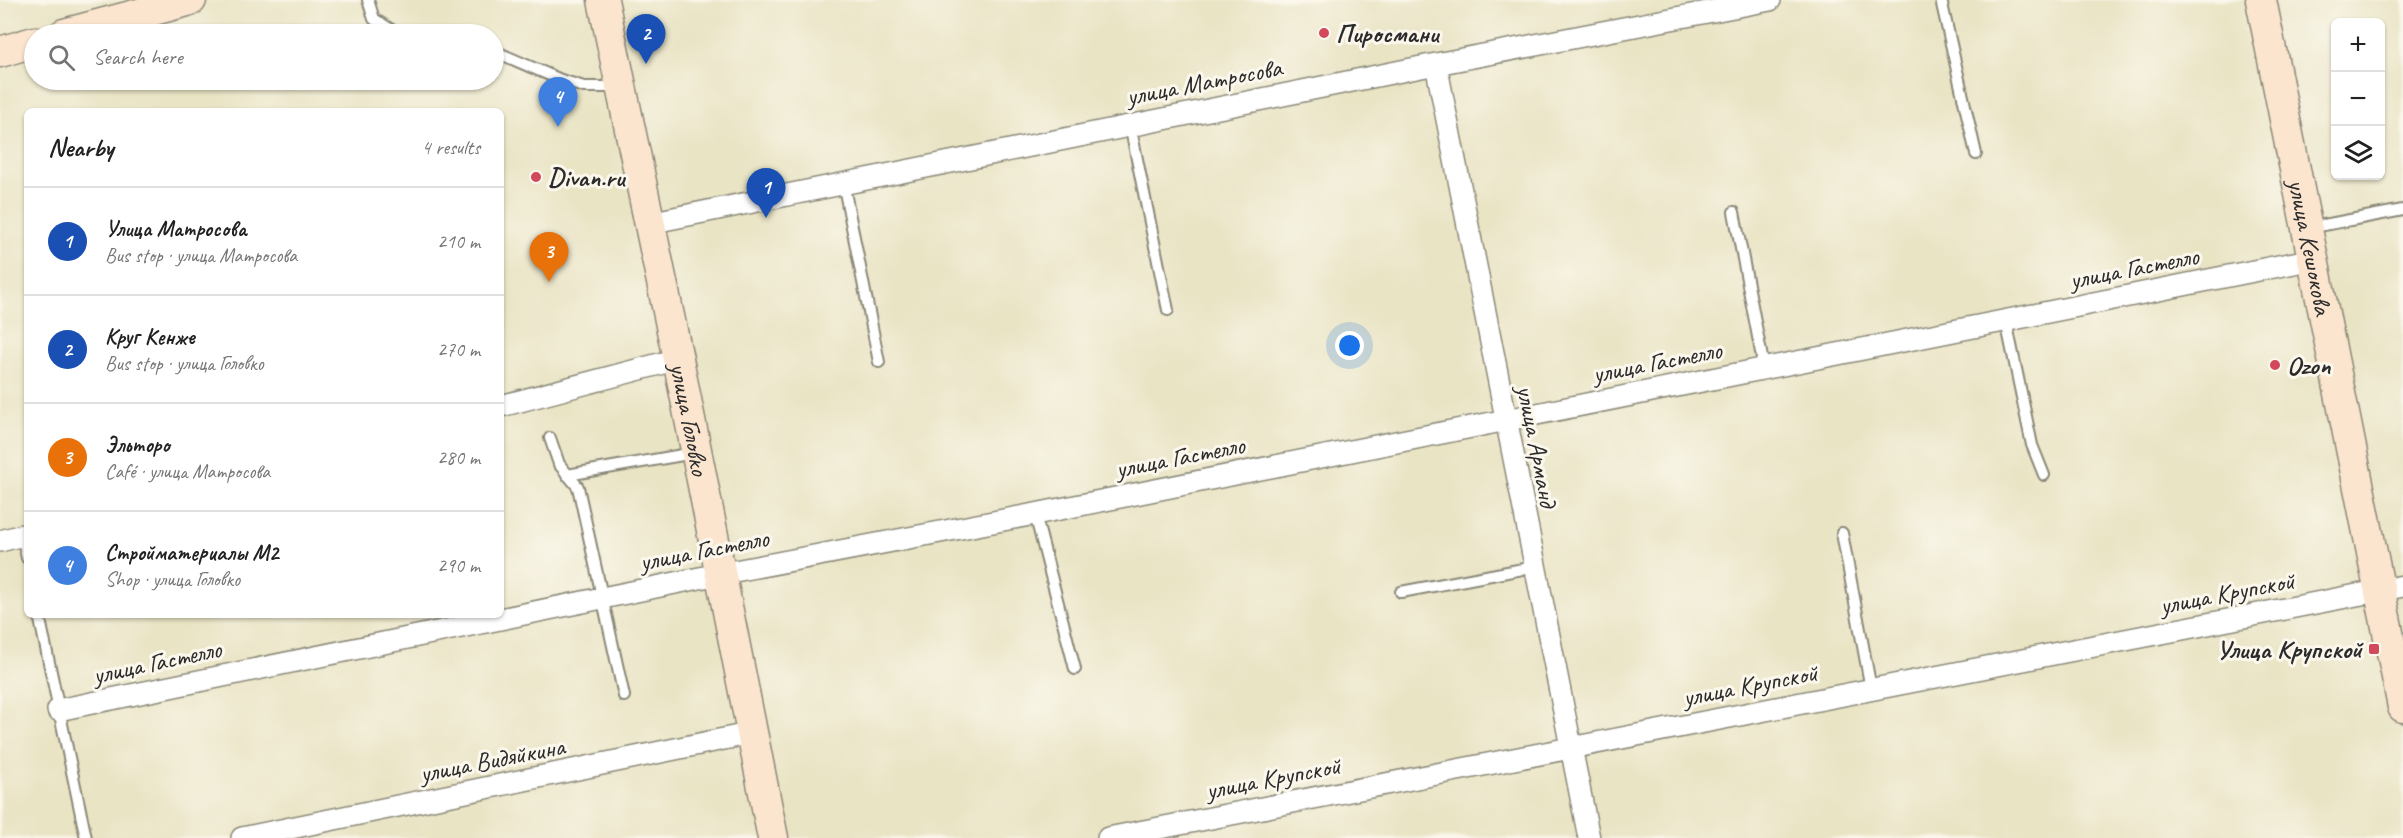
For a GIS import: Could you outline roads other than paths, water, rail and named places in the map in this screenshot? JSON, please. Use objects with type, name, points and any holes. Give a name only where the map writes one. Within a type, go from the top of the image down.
[{"type":"street","points":[[101,24],[191,0]]},
{"type":"street","name":"улица Головко","points":[[603,0],[678,359],[773,838]]},
{"type":"street","name":"улица Матросова","points":[[649,223],[1436,64],[1770,0]]},
{"type":"street","name":"улица Кешокова","points":[[2261,0],[2314,259],[2391,589],[2403,706]]},
{"type":"street","points":[[0,52],[24,45]]},
{"type":"street","name":"улица Арманд","points":[[1436,64],[1504,419],[1589,838]]},
{"type":"street","name":"улица Гастелло","points":[[58,710],[720,573],[1035,514],[2314,259]]},
{"type":"street","points":[[504,405],[678,359]]},
{"type":"street","points":[[0,541],[24,534]]},
{"type":"street","name":"улица Крупской","points":[[1108,838],[2391,589]]},
{"type":"street","name":"улица Видяйкина","points":[[242,838],[753,733]]},
{"type":"lane","points":[[368,0],[374,19],[382,24]]},
{"type":"lane","points":[[1941,0],[1976,154]]},
{"type":"lane","points":[[504,55],[561,80],[584,87],[621,87]]},
{"type":"lane","points":[[1130,125],[1168,310]]},
{"type":"lane","points":[[843,182],[879,362]]},
{"type":"lane","points":[[2308,228],[2403,210]]},
{"type":"lane","points":[[1734,212],[1764,368]]},
{"type":"lane","points":[[2006,321],[2032,445],[2044,475]]},
{"type":"lane","points":[[550,438],[559,464],[578,488],[624,696]]},
{"type":"lane","points":[[567,475],[696,452]]},
{"type":"lane","points":[[1035,514],[1075,669]]},
{"type":"lane","points":[[1842,533],[1871,689]]},
{"type":"lane","points":[[1401,592],[1534,567]]},
{"type":"lane","points":[[40,618],[86,838]]},
{"type":"place","name":"Пиросмани","points":[[1324,33]]},
{"type":"place","name":"Круг Кенже","points":[[646,64]]},
{"type":"place","name":"Стройматериалы М2","points":[[558,127]]},
{"type":"place","name":"Divan.ru","points":[[536,177]]},
{"type":"place","name":"Улица Матросова","points":[[766,218]]},
{"type":"place","name":"Эльторо","points":[[549,282]]},
{"type":"place","name":"Ozon","points":[[2275,365]]},
{"type":"place","name":"Улица Крупской","points":[[2374,649]]}]
